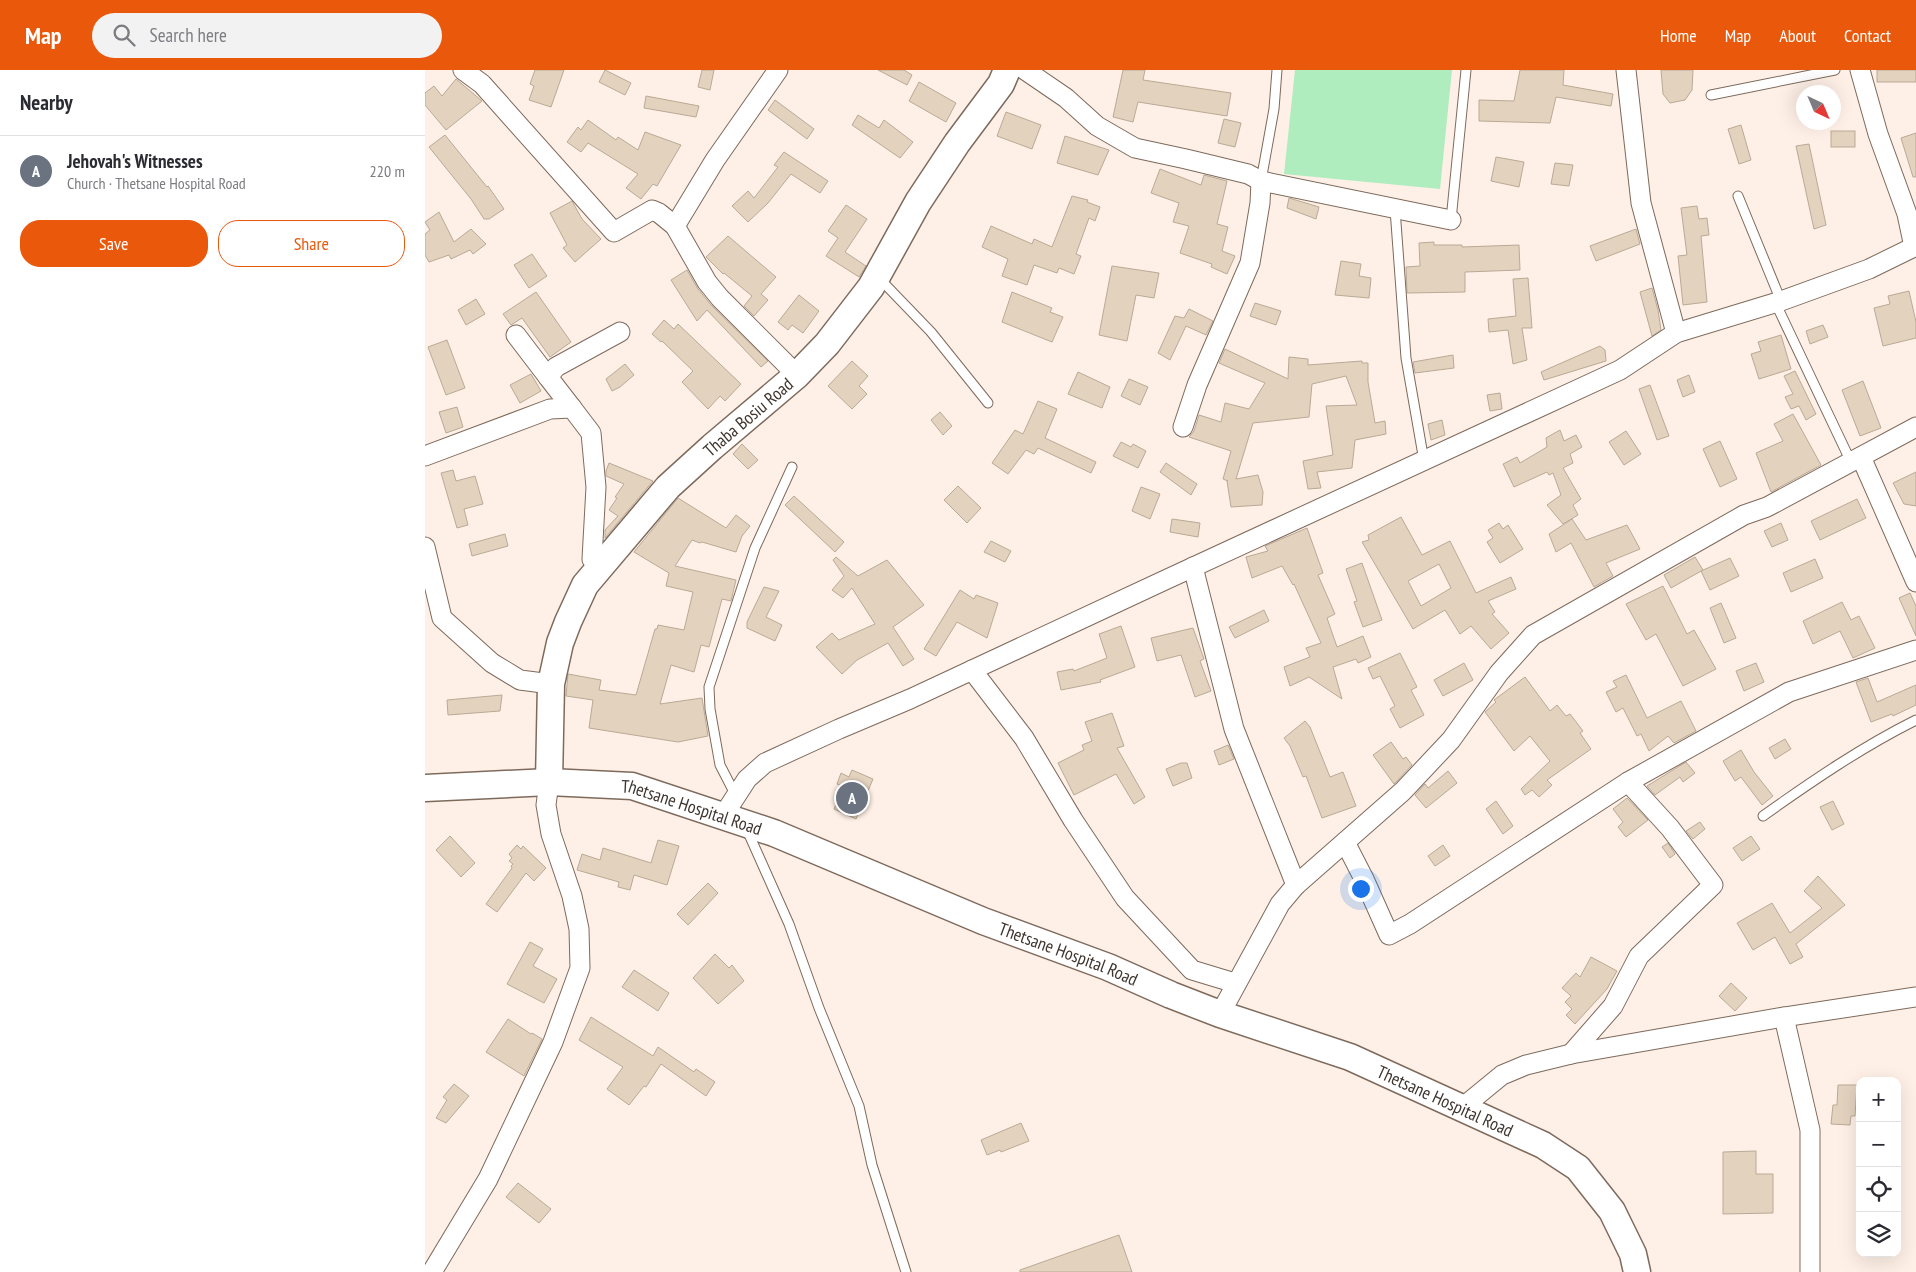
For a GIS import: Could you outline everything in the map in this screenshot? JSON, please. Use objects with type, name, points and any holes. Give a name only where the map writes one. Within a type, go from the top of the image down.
[{"type":"main road","name":"Thaba Bosiu Road","points":[[549,782],[551,684],[560,643],[585,585],[668,487],[797,375],[827,344],[871,287],[876,275],[923,195],[957,143],[1001,84],[1007,70]]},
{"type":"main road","name":"Thetsane Hospital Road","points":[[425,788],[549,782],[632,786],[734,811],[774,833],[983,921],[1108,967],[1220,1014],[1350,1058],[1463,1107],[1543,1145],[1577,1168],[1612,1211],[1633,1254],[1637,1272]]},
{"type":"street","points":[[463,70],[483,84],[615,232],[652,210],[659,213],[675,226],[707,282],[730,310],[797,375]]},
{"type":"street","points":[[675,226],[715,160],[778,70]]},
{"type":"street","points":[[1025,70],[1066,98],[1097,126],[1135,148],[1248,174],[1261,182],[1451,220]]},
{"type":"street","points":[[1626,70],[1641,203],[1676,333]]},
{"type":"street","points":[[734,811],[747,779],[765,763],[911,700],[1193,567],[1620,370],[1676,333],[1778,302],[1869,269],[1915,246],[1907,214],[1878,134],[1860,70]]},
{"type":"street","points":[[1183,427],[1197,385],[1250,263],[1260,203],[1261,182]]},
{"type":"street","points":[[548,377],[556,367],[620,332]]},
{"type":"street","points":[[517,335],[591,433],[596,486],[592,559],[601,564]]},
{"type":"street","points":[[425,456],[550,409],[572,408]]},
{"type":"street","points":[[1220,1014],[1235,983],[1280,904],[1296,884],[1403,791],[1451,740],[1499,673],[1533,636],[1744,515],[1767,507],[1916,427]]},
{"type":"street","points":[[1856,459],[1916,582]]},
{"type":"street","points":[[425,547],[442,618],[492,663],[520,680],[551,684]]},
{"type":"street","points":[[1193,567],[1234,729],[1296,884]]},
{"type":"street","points":[[1345,842],[1365,879],[1389,935],[1409,924],[1628,782],[1789,692],[1916,650]]},
{"type":"street","points":[[972,670],[1024,738],[1073,820],[1125,898],[1192,970],[1235,983]]},
{"type":"street","points":[[432,1272],[488,1179],[553,1042],[580,968],[579,929],[572,896],[551,834],[546,805],[549,782]]},
{"type":"street","points":[[1571,1054],[1613,1006],[1639,956],[1713,885],[1671,828],[1628,782]]},
{"type":"street","points":[[1463,1107],[1502,1075],[1526,1065],[1571,1054],[1916,996]]},
{"type":"street","points":[[1784,1017],[1810,1130],[1810,1272]]},
{"type":"lane","points":[[1261,182],[1274,109],[1277,70]]},
{"type":"lane","points":[[1451,220],[1465,70]]},
{"type":"lane","points":[[1711,95],[1835,70]]},
{"type":"lane","points":[[1738,196],[1778,302],[1856,459]]},
{"type":"lane","points":[[1395,209],[1406,358],[1425,461]]},
{"type":"lane","points":[[876,275],[931,332],[988,404]]},
{"type":"lane","points":[[792,467],[755,548],[709,687],[710,709],[719,765],[734,811],[789,924],[819,1008],[859,1106],[872,1165],[906,1272]]},
{"type":"lane","points":[[1763,816],[1815,779],[1876,740],[1916,720]]},
{"type":"green space","points":[[1295,70],[1452,70],[1440,189],[1284,174]]},
{"type":"building","points":[[535,70],[564,70],[551,107],[529,100],[534,86],[530,84]]},
{"type":"building","points":[[605,70],[631,83],[625,95],[599,82]]},
{"type":"building","points":[[702,70],[714,70],[710,90],[698,87]]},
{"type":"building","points":[[878,70],[904,70],[912,75],[907,85]]},
{"type":"building","points":[[1123,70],[1145,70],[1143,80],[1231,93],[1227,116],[1138,102],[1133,122],[1113,117]]},
{"type":"building","points":[[1520,70],[1564,70],[1563,85],[1613,94],[1611,106],[1556,97],[1550,123],[1479,121],[1479,100],[1514,101]]},
{"type":"building","points":[[1661,70],[1693,70],[1692,90],[1685,100],[1670,103],[1663,94]]},
{"type":"building","points":[[1877,70],[1916,70],[1916,82],[1877,82]]},
{"type":"building","points":[[456,79],[482,101],[446,130],[425,105],[425,93],[434,86],[442,96]]},
{"type":"building","points":[[919,82],[956,103],[946,122],[909,101]]},
{"type":"building","points":[[646,96],[699,106],[696,117],[644,108]]},
{"type":"building","points":[[775,100],[814,129],[807,139],[768,110]]},
{"type":"building","points":[[1006,112],[1041,125],[1032,149],[997,136]]},
{"type":"building","points":[[858,115],[879,128],[884,120],[913,142],[900,158],[852,125]]},
{"type":"building","points":[[1224,119],[1241,123],[1235,147],[1218,143]]},
{"type":"building","points":[[588,120],[616,140],[618,137],[638,150],[645,132],[681,145],[657,186],[653,184],[641,199],[626,188],[638,174],[588,143],[581,152],[567,142],[578,127],[581,130]]},
{"type":"building","points":[[1741,125],[1751,160],[1739,164],[1728,129]]},
{"type":"building","points":[[1831,131],[1855,131],[1855,147],[1831,147]]},
{"type":"building","points":[[1916,133],[1916,177],[1913,177],[1901,138]]},
{"type":"building","points":[[445,135],[488,186],[504,209],[489,219],[484,219],[471,199],[429,147]]},
{"type":"building","points":[[1065,136],[1109,150],[1098,175],[1057,163]]},
{"type":"building","points":[[1809,144],[1826,225],[1814,229],[1796,146]]},
{"type":"building","points":[[784,152],[828,181],[820,193],[791,174],[768,203],[748,222],[732,206],[748,191],[754,198],[778,167],[774,165]]},
{"type":"building","points":[[1496,157],[1524,162],[1519,187],[1491,181]]},
{"type":"building","points":[[1555,163],[1573,165],[1569,186],[1551,184]]},
{"type":"building","points":[[1160,169],[1201,185],[1204,175],[1227,181],[1217,224],[1228,227],[1222,251],[1235,256],[1227,274],[1211,267],[1212,264],[1180,253],[1189,226],[1173,222],[1179,203],[1151,193]]},
{"type":"building","points":[[1072,196],[1088,200],[1087,202],[1100,207],[1095,221],[1089,218],[1076,254],[1081,256],[1074,274],[1059,268],[1057,273],[1034,265],[1027,285],[1002,276],[1008,259],[982,247],[991,226],[1032,244],[1034,239],[1052,247]]},
{"type":"building","points":[[1289,198],[1319,207],[1316,219],[1287,208]]},
{"type":"building","points":[[572,201],[582,219],[601,239],[575,262],[563,248],[567,245],[550,213]]},
{"type":"building","points":[[846,205],[867,219],[845,252],[866,266],[859,277],[826,256],[838,238],[828,231]]},
{"type":"building","points":[[1697,206],[1699,219],[1707,218],[1709,235],[1701,236],[1707,302],[1683,305],[1678,256],[1687,255],[1681,208]]},
{"type":"building","points":[[439,212],[454,242],[471,229],[486,244],[473,254],[470,250],[451,259],[449,255],[429,262],[425,255],[425,234],[430,230],[425,222]]},
{"type":"building","points":[[1636,229],[1640,244],[1596,261],[1590,246]]},
{"type":"building","points":[[728,236],[776,277],[761,294],[768,300],[754,316],[744,306],[752,296],[723,274],[706,257]]},
{"type":"building","points":[[1434,242],[1434,245],[1462,245],[1462,247],[1519,245],[1520,270],[1465,272],[1465,292],[1407,293],[1406,267],[1420,266],[1419,243]]},
{"type":"building","points":[[532,254],[547,276],[529,288],[514,265]]},
{"type":"building","points":[[1341,261],[1361,264],[1359,276],[1371,278],[1369,298],[1335,295]]},
{"type":"building","points":[[1112,266],[1159,273],[1154,298],[1136,295],[1127,341],[1099,335]]},
{"type":"building","points":[[687,270],[698,289],[711,305],[768,361],[761,367],[707,310],[697,321],[671,280]]},
{"type":"building","points":[[1528,278],[1532,328],[1522,328],[1527,360],[1513,364],[1508,330],[1489,332],[1488,319],[1516,316],[1513,279]]},
{"type":"building","points":[[1652,288],[1661,330],[1652,336],[1640,292]]},
{"type":"building","points":[[1909,291],[1916,322],[1916,338],[1883,346],[1874,308],[1890,304],[1888,296]]},
{"type":"building","points":[[536,292],[571,342],[550,357],[522,318],[511,325],[503,314]]},
{"type":"building","points":[[1012,292],[1052,308],[1050,312],[1063,317],[1052,342],[1002,322]]},
{"type":"building","points":[[799,295],[819,311],[803,333],[792,325],[788,330],[778,322]]},
{"type":"building","points":[[476,299],[485,314],[466,325],[458,310]]},
{"type":"building","points":[[1255,303],[1281,311],[1276,325],[1250,316]]},
{"type":"building","points":[[1189,309],[1213,321],[1206,335],[1186,326],[1170,360],[1158,353],[1175,316],[1184,318]]},
{"type":"building","points":[[664,320],[674,329],[678,324],[741,384],[725,401],[720,396],[708,409],[682,382],[693,371],[662,341],[652,334]]},
{"type":"building","points":[[1823,325],[1828,337],[1810,344],[1806,331]]},
{"type":"building","points":[[1781,335],[1791,369],[1759,379],[1751,354],[1761,351],[1758,342]]},
{"type":"building","points":[[447,340],[465,388],[446,395],[428,347]]},
{"type":"building","points":[[1600,346],[1605,350],[1606,361],[1544,380],[1541,372]]},
{"type":"building","points":[[1225,349],[1288,379],[1289,357],[1308,359],[1308,365],[1362,361],[1362,363],[1368,363],[1368,382],[1375,423],[1385,421],[1386,434],[1355,440],[1352,468],[1317,472],[1321,488],[1308,489],[1303,461],[1333,455],[1326,406],[1357,405],[1346,376],[1312,384],[1309,417],[1253,423],[1236,479],[1258,475],[1263,492],[1262,505],[1231,507],[1228,481],[1223,479],[1231,451],[1189,437],[1194,431],[1199,415],[1221,422],[1225,403],[1249,409],[1265,383],[1219,363]]},
{"type":"building","points":[[1453,355],[1454,368],[1415,373],[1413,362]]},
{"type":"building","points":[[852,361],[868,376],[859,386],[867,394],[852,409],[828,386]]},
{"type":"building","points":[[625,364],[634,375],[612,391],[606,379]]},
{"type":"building","points":[[1795,371],[1816,414],[1806,420],[1799,406],[1791,409],[1785,397],[1793,394],[1784,376]]},
{"type":"building","points":[[1078,372],[1110,387],[1102,408],[1068,394]]},
{"type":"building","points":[[531,374],[541,391],[520,403],[510,385]]},
{"type":"building","points":[[1689,375],[1695,392],[1683,397],[1677,380]]},
{"type":"building","points":[[1129,379],[1148,387],[1140,405],[1121,396]]},
{"type":"building","points":[[1863,381],[1881,428],[1860,436],[1842,390]]},
{"type":"building","points":[[1650,385],[1669,436],[1657,440],[1639,389]]},
{"type":"building","points":[[1500,393],[1502,409],[1490,411],[1487,395]]},
{"type":"building","points":[[1038,401],[1057,409],[1045,438],[1096,462],[1091,473],[1038,448],[1034,454],[1026,450],[1008,474],[992,463],[1015,430],[1023,434]]},
{"type":"building","points":[[457,407],[463,427],[446,433],[439,412]]},
{"type":"building","points":[[940,412],[952,426],[943,435],[931,420]]},
{"type":"building","points":[[1793,414],[1821,465],[1771,492],[1756,453],[1783,441],[1774,424]]},
{"type":"building","points":[[1442,420],[1445,435],[1431,440],[1428,424]]},
{"type":"building","points":[[1560,430],[1564,441],[1576,435],[1582,447],[1570,454],[1573,463],[1563,468],[1581,499],[1573,505],[1578,515],[1563,524],[1547,505],[1561,495],[1553,473],[1549,475],[1547,472],[1514,487],[1503,464],[1517,457],[1520,463],[1547,447],[1546,438]]},
{"type":"building","points":[[1626,431],[1641,454],[1624,465],[1609,442]]},
{"type":"building","points":[[1720,441],[1737,479],[1720,487],[1703,449]]},
{"type":"building","points":[[1121,442],[1131,447],[1133,444],[1146,451],[1138,468],[1113,456]]},
{"type":"building","points":[[742,444],[758,460],[748,469],[733,454]]},
{"type":"building","points":[[609,463],[653,481],[605,538],[605,530],[618,516],[609,510],[624,484],[606,476]]},
{"type":"building","points":[[1166,463],[1197,484],[1191,495],[1160,472]]},
{"type":"building","points":[[453,470],[456,481],[475,476],[483,504],[464,509],[468,525],[457,528],[441,473]]},
{"type":"building","points":[[1916,472],[1916,506],[1904,504],[1893,483]]},
{"type":"building","points":[[958,486],[981,508],[967,523],[944,500]]},
{"type":"building","points":[[1141,487],[1160,494],[1150,519],[1132,511]]},
{"type":"building","points":[[794,496],[844,542],[835,552],[785,505]]},
{"type":"building","points":[[678,498],[726,528],[736,515],[750,526],[742,536],[736,552],[692,540],[675,566],[736,580],[731,601],[722,599],[709,647],[701,645],[694,672],[671,665],[660,704],[702,698],[708,736],[678,742],[589,728],[593,700],[566,696],[568,674],[601,680],[599,690],[636,695],[655,629],[657,629],[658,625],[684,630],[693,592],[666,586],[669,573],[634,552]]},
{"type":"building","points":[[1857,499],[1866,518],[1820,540],[1811,521]]},
{"type":"building","points":[[1401,517],[1422,555],[1450,541],[1476,593],[1511,577],[1516,589],[1488,601],[1495,612],[1492,614],[1509,633],[1491,649],[1471,626],[1460,634],[1445,610],[1413,629],[1362,542],[1369,540],[1368,535]],"holes":[[[1439,564],[1451,588],[1421,606],[1408,581]]]},
{"type":"building","points":[[1172,519],[1200,523],[1198,537],[1170,532]]},
{"type":"building","points":[[1572,519],[1586,540],[1627,525],[1640,549],[1606,563],[1613,576],[1594,587],[1571,543],[1556,552],[1549,534]]},
{"type":"building","points":[[1499,523],[1503,529],[1508,525],[1523,549],[1500,563],[1487,542],[1493,538],[1488,530]]},
{"type":"building","points":[[1781,523],[1788,540],[1772,547],[1764,531]]},
{"type":"building","points":[[1307,528],[1323,573],[1318,575],[1335,614],[1327,618],[1337,647],[1363,636],[1371,657],[1358,663],[1356,659],[1333,667],[1342,699],[1309,677],[1290,686],[1284,667],[1310,657],[1306,648],[1321,643],[1294,584],[1282,566],[1252,578],[1246,557],[1268,551],[1265,546]]},
{"type":"building","points":[[505,534],[508,546],[472,556],[469,544]]},
{"type":"building","points":[[991,541],[1011,551],[1005,562],[984,552]]},
{"type":"building","points":[[836,557],[858,576],[887,560],[924,605],[893,627],[914,659],[903,666],[888,643],[857,660],[842,674],[816,647],[832,633],[839,640],[875,624],[852,588],[843,598],[832,590],[844,576],[833,560]]},
{"type":"building","points":[[1695,557],[1703,570],[1671,588],[1664,575]]},
{"type":"building","points":[[1730,558],[1739,576],[1710,590],[1701,571]]},
{"type":"building","points":[[1815,559],[1823,578],[1791,592],[1783,573]]},
{"type":"building","points":[[1362,563],[1382,620],[1363,627],[1354,602],[1357,601],[1346,569]]},
{"type":"building","points":[[1663,586],[1687,634],[1694,630],[1716,669],[1683,686],[1656,634],[1646,640],[1626,604]]},
{"type":"building","points":[[764,587],[779,591],[766,617],[782,625],[775,641],[747,628],[747,622]]},
{"type":"building","points":[[960,590],[974,599],[976,595],[998,603],[987,638],[957,622],[936,656],[924,649]]},
{"type":"building","points":[[1910,593],[1916,606],[1916,636],[1899,598]]},
{"type":"building","points":[[1842,602],[1851,620],[1859,616],[1875,648],[1853,658],[1840,631],[1813,644],[1803,621]]},
{"type":"building","points":[[1721,603],[1736,638],[1724,643],[1710,608]]},
{"type":"building","points":[[1264,610],[1269,621],[1235,638],[1229,627]]},
{"type":"building","points":[[1121,626],[1135,667],[1100,680],[1101,682],[1061,690],[1057,672],[1073,669],[1074,671],[1107,658],[1099,634]]},
{"type":"building","points":[[1193,628],[1204,659],[1200,661],[1211,691],[1195,697],[1181,655],[1157,661],[1151,638]]},
{"type":"building","points":[[1400,653],[1417,687],[1411,690],[1424,715],[1400,728],[1390,709],[1395,706],[1380,676],[1373,679],[1368,668]]},
{"type":"building","points":[[1464,663],[1473,680],[1443,696],[1434,680]]},
{"type":"building","points":[[1756,663],[1764,682],[1744,691],[1736,671]]},
{"type":"building","points":[[1626,675],[1647,718],[1681,701],[1696,731],[1674,743],[1668,736],[1649,751],[1641,734],[1637,736],[1623,708],[1616,712],[1606,692],[1617,687],[1613,681]]},
{"type":"building","points":[[1525,677],[1550,711],[1557,705],[1566,716],[1570,714],[1583,731],[1580,733],[1591,749],[1547,780],[1552,785],[1539,797],[1532,790],[1525,795],[1521,789],[1550,761],[1530,736],[1514,751],[1485,712],[1496,702],[1494,700]]},
{"type":"building","points":[[1868,678],[1877,702],[1916,685],[1916,705],[1893,716],[1892,714],[1871,722],[1856,682]]},
{"type":"building","points":[[502,695],[500,711],[448,715],[447,700]]},
{"type":"building","points":[[1112,713],[1124,746],[1117,748],[1145,797],[1134,804],[1116,774],[1074,795],[1058,763],[1084,750],[1082,745],[1092,741],[1085,722]]},
{"type":"building","points":[[1305,721],[1310,727],[1330,777],[1343,772],[1356,806],[1322,818],[1306,776],[1303,777],[1290,746],[1284,738]]},
{"type":"building","points":[[1785,739],[1791,749],[1775,759],[1769,748]]},
{"type":"building","points":[[1391,742],[1403,759],[1406,757],[1412,765],[1394,784],[1373,755]]},
{"type":"building","points":[[1228,745],[1234,759],[1219,765],[1214,751]]},
{"type":"building","points":[[1741,750],[1754,772],[1773,796],[1762,805],[1741,777],[1735,781],[1723,761]]},
{"type":"building","points":[[1686,762],[1695,773],[1683,782],[1680,777],[1655,795],[1647,786]]},
{"type":"building","points":[[1181,763],[1187,763],[1192,778],[1173,786],[1166,769]]},
{"type":"building","points":[[852,770],[873,779],[856,819],[834,809],[844,787],[837,784],[841,773],[849,777]]},
{"type":"building","points":[[1448,771],[1457,783],[1426,808],[1415,795],[1425,784],[1428,788]]},
{"type":"building","points":[[1627,798],[1648,820],[1626,837],[1618,827],[1623,822],[1613,809]]},
{"type":"building","points":[[1496,801],[1513,826],[1503,834],[1486,809]]},
{"type":"building","points":[[1833,801],[1844,824],[1832,830],[1820,807]]},
{"type":"building","points":[[1700,822],[1705,829],[1693,839],[1686,831]]},
{"type":"building","points":[[450,836],[475,863],[461,877],[436,850]]},
{"type":"building","points":[[1751,836],[1760,849],[1742,861],[1733,848]]},
{"type":"building","points":[[658,840],[679,846],[667,885],[634,875],[630,890],[618,887],[619,882],[577,870],[582,854],[600,860],[603,848],[651,863]]},
{"type":"building","points":[[1668,843],[1675,854],[1670,858],[1662,847]]},
{"type":"building","points":[[517,845],[521,849],[523,846],[546,868],[534,881],[526,873],[497,912],[486,904],[512,868],[513,864],[509,861],[512,858],[509,854]]},
{"type":"building","points":[[1443,845],[1450,856],[1435,866],[1428,856]]},
{"type":"building","points":[[1818,876],[1845,905],[1796,944],[1803,957],[1790,964],[1775,937],[1753,950],[1737,923],[1772,903],[1790,933],[1822,908],[1804,891]]},
{"type":"building","points":[[708,883],[718,893],[688,925],[677,914]]},
{"type":"building","points":[[530,942],[543,949],[533,966],[557,979],[544,1003],[507,984]]},
{"type":"building","points":[[715,954],[729,968],[732,965],[744,981],[718,1004],[693,978]]},
{"type":"building","points":[[1591,957],[1617,971],[1607,989],[1575,1024],[1566,1015],[1572,1009],[1565,1002],[1571,996],[1562,988],[1576,973],[1580,977]]},
{"type":"building","points":[[634,970],[669,993],[658,1011],[622,987]]},
{"type":"building","points":[[1731,983],[1747,998],[1735,1011],[1719,996]]},
{"type":"building","points":[[591,1017],[653,1056],[658,1047],[694,1072],[696,1069],[715,1082],[706,1096],[661,1064],[646,1087],[644,1086],[629,1105],[607,1089],[623,1067],[579,1040]]},
{"type":"building","points":[[508,1019],[542,1039],[524,1076],[486,1052]]},
{"type":"building","points":[[454,1084],[469,1096],[446,1123],[436,1118],[447,1100],[443,1097]]},
{"type":"building","points":[[1838,1085],[1856,1085],[1855,1116],[1851,1116],[1850,1125],[1831,1124],[1833,1105],[1837,1105]]},
{"type":"building","points":[[1021,1123],[1029,1141],[1001,1152],[1000,1150],[987,1155],[981,1140]]},
{"type":"building","points":[[1756,1151],[1756,1174],[1773,1174],[1773,1213],[1723,1214],[1723,1152]]},
{"type":"building","points":[[518,1183],[551,1209],[539,1223],[506,1197]]},
{"type":"building","points":[[1119,1235],[1132,1272],[1020,1272],[1020,1270]]},
{"type":"place","name":"Jehovah's Witnesses","points":[[852,798]]}]
